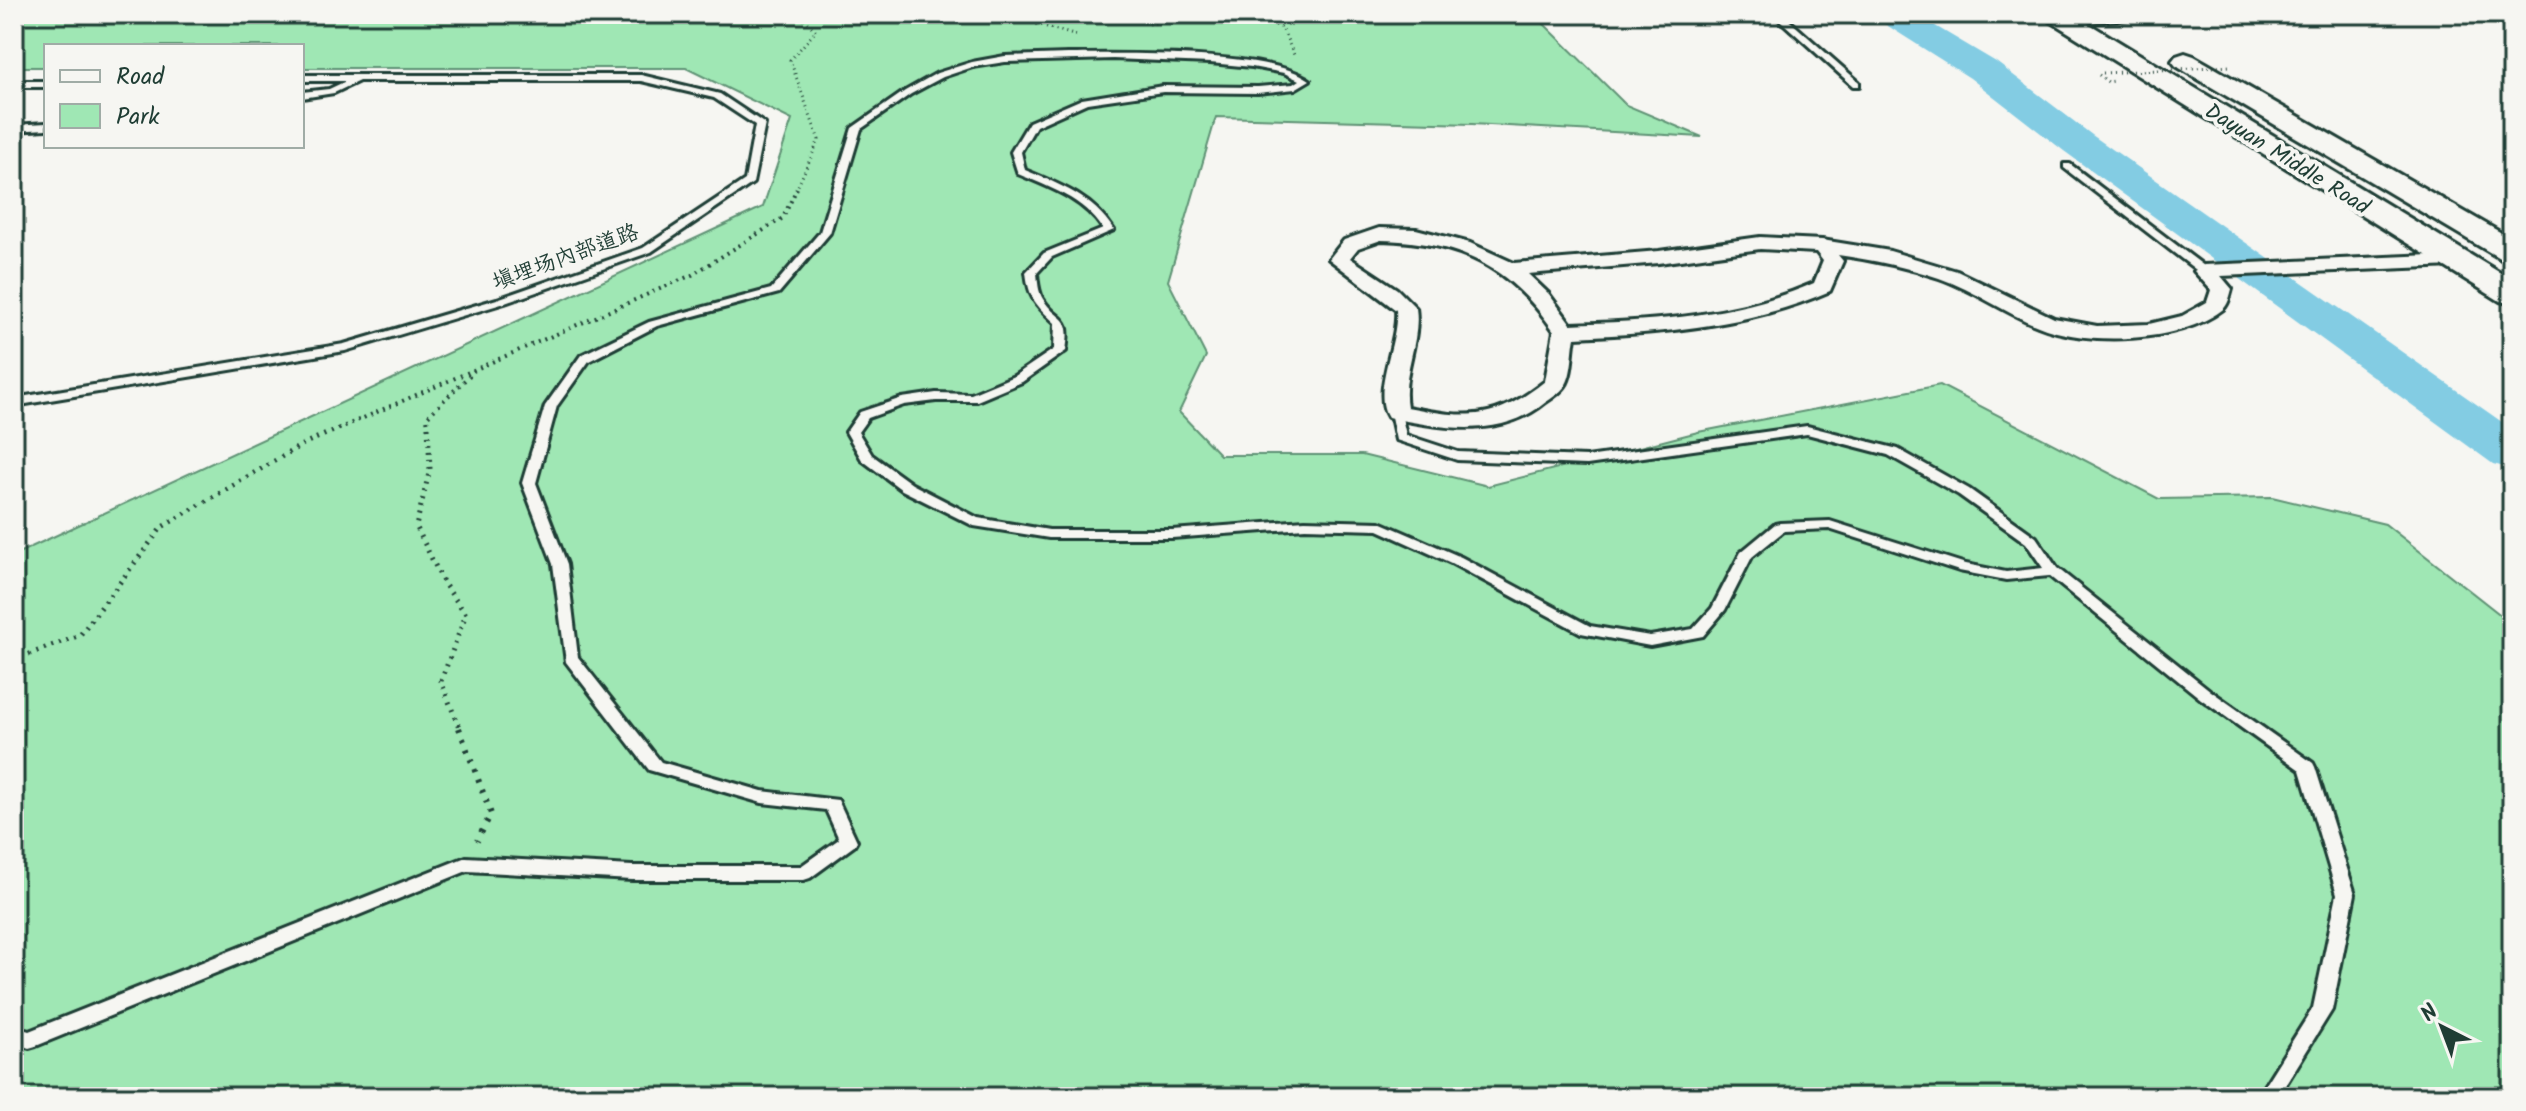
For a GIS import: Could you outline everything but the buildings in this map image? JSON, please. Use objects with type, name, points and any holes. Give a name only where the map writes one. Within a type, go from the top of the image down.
[{"type":"main road","name":"Dayuan Middle Road","points":[[2061,17],[2119,24],[2512,252]]},
{"type":"main road","name":"Dayuan Middle Road","points":[[2119,24],[2454,260],[2512,294]]},
{"type":"street","points":[[1379,234],[1416,235],[1463,247],[1511,269],[1542,298],[1565,331],[1556,383],[1524,408],[1495,419],[1442,421],[1396,412],[1394,376],[1407,332],[1406,308],[1384,287],[1339,259],[1351,244],[1379,234]]},
{"type":"street","points":[[1511,269],[1659,257],[1760,243],[1822,246],[1890,257],[1950,275],[2048,323],[2097,332],[2149,330],[2189,320],[2216,305],[2222,289],[2204,271]]},
{"type":"street","points":[[1565,331],[1738,318],[1788,304],[1823,287],[1833,261],[1822,246]]},
{"type":"street","points":[[2204,271],[2300,264],[2454,260]]},
{"type":"lane","points":[[1777,14],[1856,84]]},
{"type":"lane","points":[[14,1034],[29,1040],[466,864],[632,873],[804,873],[848,841],[832,804],[762,797],[655,766],[571,658],[560,564],[529,483],[551,406],[585,358],[653,324],[775,291],[825,233],[857,128],[939,75],[1000,60],[1057,56],[1124,57],[1268,67],[1298,74],[1306,80],[1295,86],[1258,90],[1163,89],[1085,101],[1032,124],[1016,152],[1021,172],[1081,198],[1104,220],[1109,230],[1048,255],[1031,272],[1036,297],[1058,316],[1064,331],[1060,351],[1018,379],[973,398],[936,397],[902,402],[864,415],[852,432],[867,457],[907,487],[974,522],[1049,534],[1172,534],[1305,524],[1380,526],[1456,560],[1586,630],[1650,641],[1698,633],[1718,610],[1746,555],[1780,527],[1830,525],[1964,568],[2006,576],[2052,571]]},
{"type":"lane","name":"填埋场内部道路","points":[[304,95],[331,91],[363,76]]},
{"type":"lane","name":"填埋场内部道路","points":[[14,402],[345,347],[487,305],[647,250],[750,181],[760,124],[717,96],[641,78],[304,78]]},
{"type":"lane","points":[[14,84],[44,84]]},
{"type":"lane","points":[[14,128],[44,126]]},
{"type":"lane","points":[[2067,166],[2204,271]]},
{"type":"lane","points":[[1396,412],[1400,437],[1457,456],[1587,461],[1807,430],[1893,452],[1964,492],[2031,540],[2052,571],[2206,695],[2307,767],[2346,894],[2322,1010],[2267,1097]]},
{"type":"path","points":[[1003,14],[1113,46],[1124,57]]},
{"type":"path","points":[[1121,14],[1149,24],[1219,14]]},
{"type":"path","points":[[1253,14],[1274,20],[1289,35],[1298,74]]},
{"type":"path","points":[[2103,73],[2231,66]]},
{"type":"path","points":[[14,660],[80,635],[162,527],[305,443],[478,368],[427,417],[430,469],[416,526],[444,584],[466,614],[441,681],[491,814],[466,864]]},
{"type":"green space","points":[[14,14],[1534,14],[1626,105],[1702,137],[1472,124],[1216,117],[1168,281],[1206,356],[1179,412],[1220,455],[1362,455],[1488,486],[1698,432],[1940,385],[2159,499],[2272,497],[2385,524],[2512,624],[2512,1097],[14,1097],[14,555],[763,207],[792,120],[686,68],[304,68],[304,44],[44,44],[44,67],[14,67]]},
{"type":"waterway","points":[[1892,14],[1983,70],[2078,143],[2512,453]]}]
